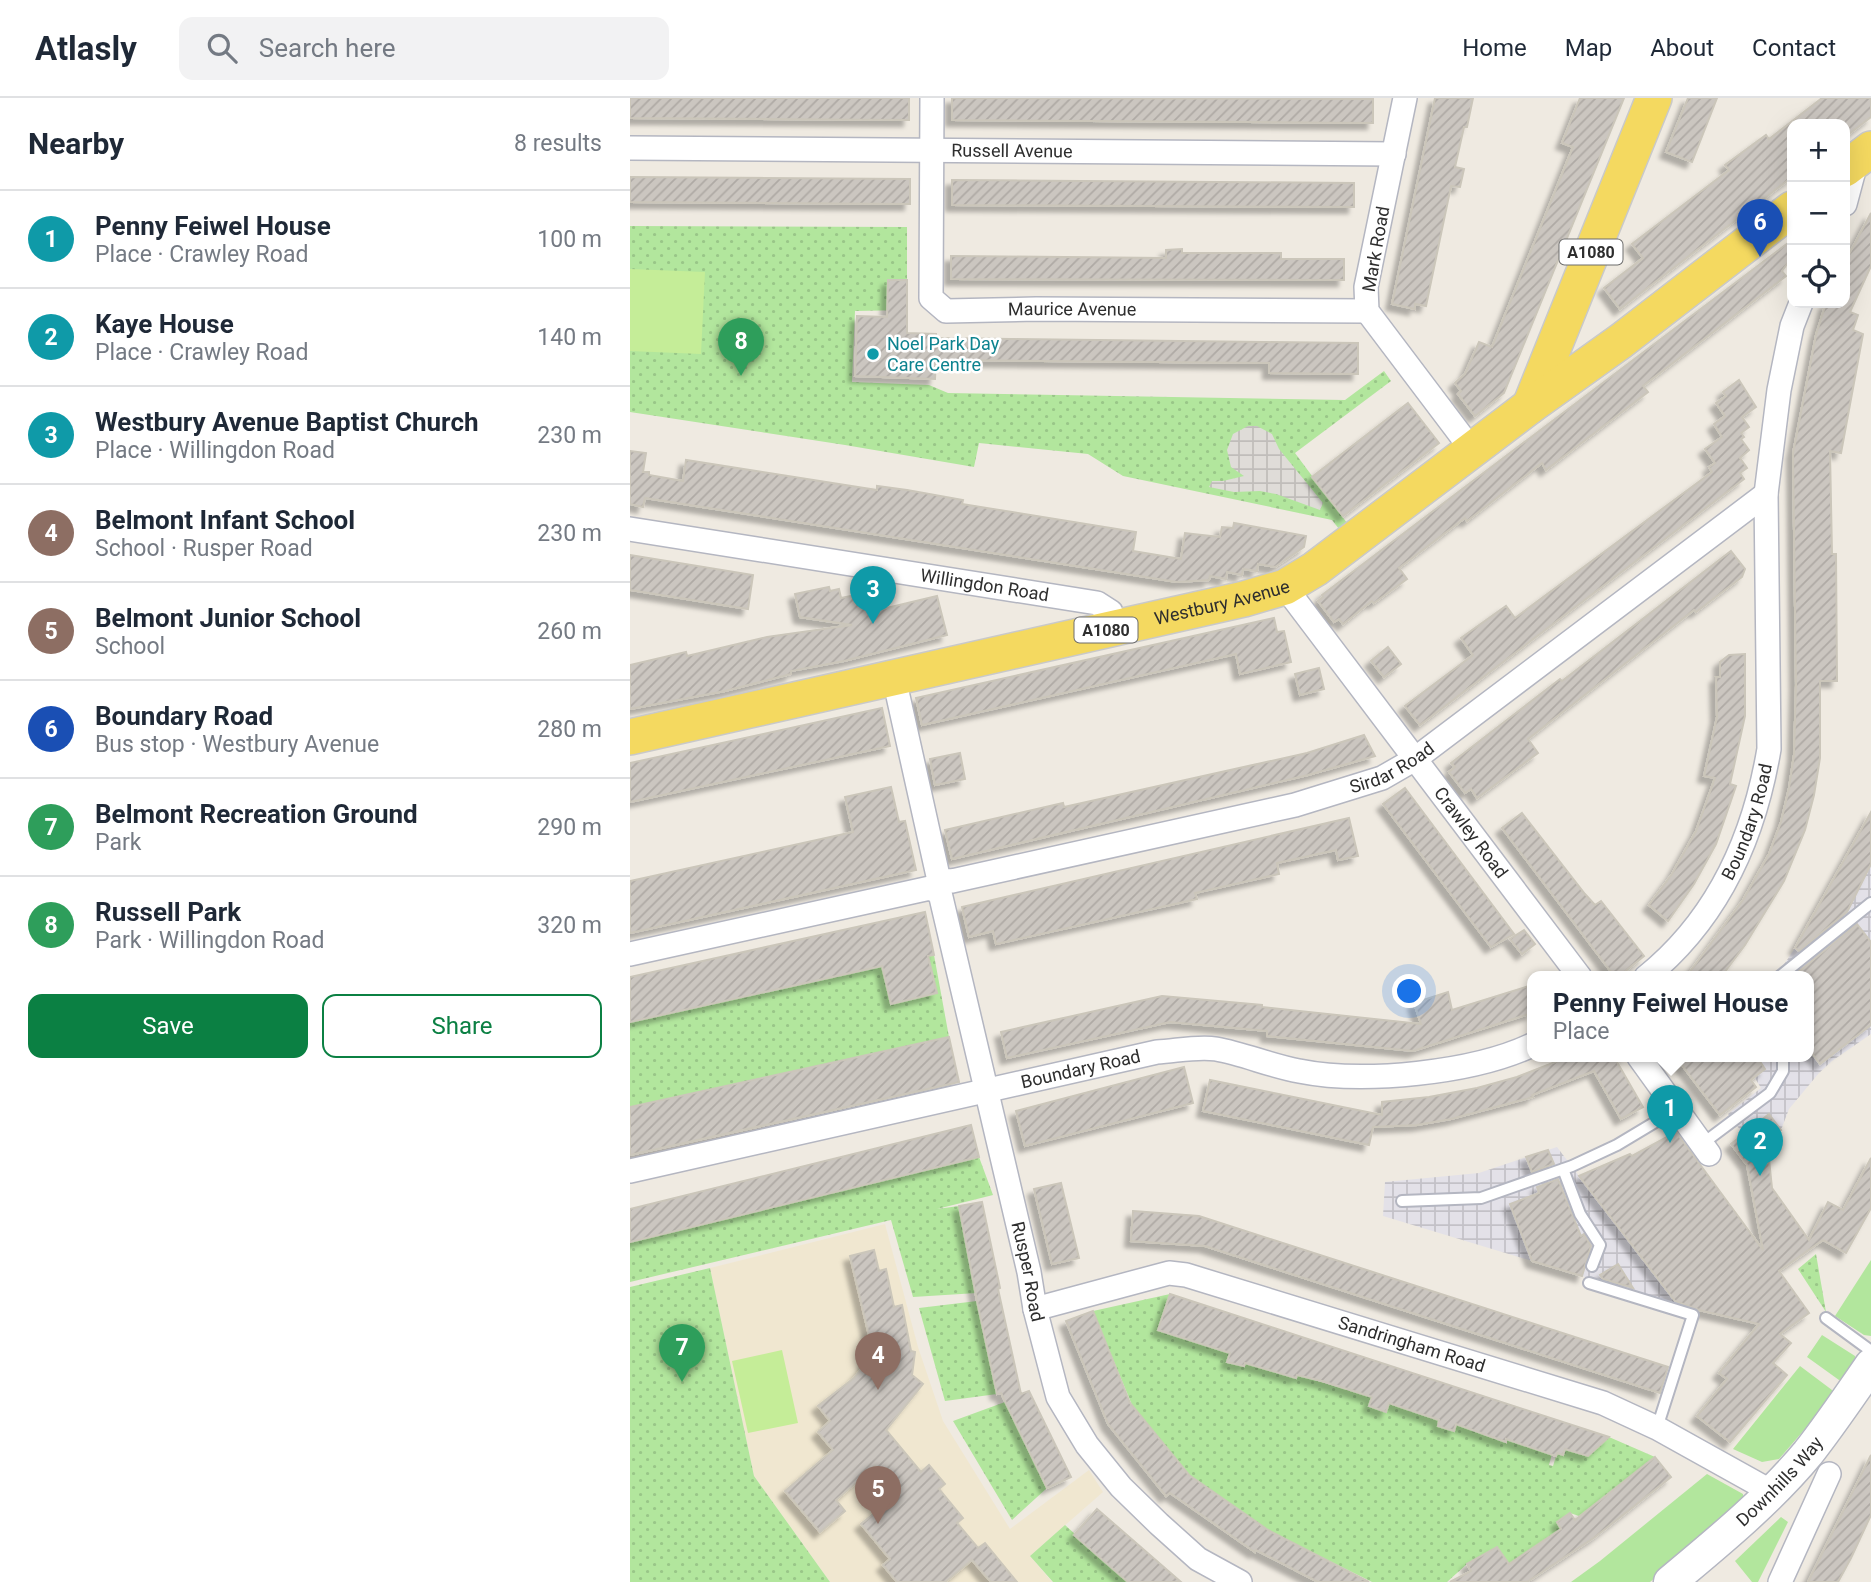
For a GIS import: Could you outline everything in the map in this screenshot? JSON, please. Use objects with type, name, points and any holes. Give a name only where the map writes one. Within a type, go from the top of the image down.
[{"type":"main road","name":"A1080","points":[[1530,406],[1654,98]]},
{"type":"main road","name":"Westbury Avenue","points":[[630,737],[1244,599],[1285,587],[1315,569],[1530,406],[1621,341],[1787,213]]},
{"type":"main road","points":[[1569,307],[1578,326],[1589,336],[1599,341],[1621,341]]},
{"type":"main road","name":"Downhills Way","points":[[1670,1582],[1722,1538],[1793,1506],[1807,1453],[1871,1365]]},
{"type":"street","name":"Maurice Avenue","points":[[932,98],[931,298],[946,311],[1064,309],[1367,312]]},
{"type":"street","name":"Mark Road","points":[[1405,98],[1366,288],[1367,312],[1472,450]]},
{"type":"street","name":"Russell Avenue","points":[[630,148],[1394,154]]},
{"type":"street","points":[[1850,185],[1857,159]]},
{"type":"street","name":"Boundary Road","points":[[1654,971],[1667,961],[1700,920],[1728,878],[1749,832],[1763,785],[1769,749],[1766,494],[1779,390],[1792,326],[1799,308]]},
{"type":"street","name":"Sirdar Road","points":[[630,954],[1295,805],[1382,778],[1415,759],[1766,494]]},
{"type":"street","name":"Willingdon Road","points":[[630,529],[1097,603],[1111,612],[1115,628]]},
{"type":"street","name":"Crawley Road","points":[[1285,587],[1575,971]]},
{"type":"street","name":"Rusper Road","points":[[894,678],[1029,1272],[1035,1310],[1058,1397],[1087,1445],[1121,1487],[1198,1559],[1240,1582]]},
{"type":"street","name":"Boundary Road","points":[[630,1171],[1157,1052],[1214,1048],[1300,1072],[1374,1077],[1444,1069],[1527,1047]]},
{"type":"street","points":[[1643,1062],[1706,1149]]},
{"type":"street","name":"Sandringham Road","points":[[1035,1310],[1169,1273],[1186,1275],[1603,1403],[1657,1428],[1793,1506]]},
{"type":"street","points":[[1780,1582],[1793,1506],[1829,1474]]},
{"type":"lane","points":[[1786,971],[1871,903]]},
{"type":"lane","points":[[1706,1149],[1770,1093],[1783,1072],[1783,1062]]},
{"type":"lane","points":[[1402,1202],[1480,1198],[1563,1169],[1642,1132],[1675,1106]]},
{"type":"lane","points":[[1563,1169],[1580,1214],[1600,1245],[1592,1266]]},
{"type":"lane","points":[[1589,1283],[1693,1315],[1657,1428]]},
{"type":"lane","points":[[1826,1318],[1871,1352]]},
{"type":"shaded area","points":[[1248,426],[1257,426],[1272,434],[1279,449],[1323,503],[1320,510],[1276,494],[1260,491],[1234,492],[1209,487],[1212,481],[1244,476],[1231,467],[1227,450],[1233,434]]},
{"type":"shaded area","points":[[1871,834],[1871,1034],[1819,1073],[1789,1109],[1781,1130],[1765,1142],[1751,1124],[1741,1131],[1728,1114],[1761,1088],[1745,1062],[1814,1062],[1814,971],[1778,971]]},
{"type":"shaded area","points":[[1557,1147],[1579,1176],[1630,1154],[1759,1324],[1678,1305],[1383,1216],[1385,1182],[1479,1173]]},
{"type":"shaded area","points":[[885,1224],[918,1347],[943,1421],[1010,1529],[1089,1470],[1103,1492],[1030,1556],[1052,1582],[830,1582],[754,1476],[710,1268]]},
{"type":"green space","points":[[630,226],[907,227],[907,310],[855,311],[852,382],[929,385],[948,393],[1345,400],[1384,371],[1391,381],[1295,453],[1347,523],[1339,529],[1332,520],[1123,476],[1088,454],[979,443],[974,467],[630,412]]},
{"type":"green space","points":[[630,269],[705,272],[701,354],[630,351]]},
{"type":"green space","points":[[934,955],[949,1037],[630,1107],[630,1022]]},
{"type":"green space","points":[[979,1157],[993,1195],[937,1209],[959,1206],[977,1293],[913,1297],[891,1220],[630,1282],[630,1242]]},
{"type":"green space","points":[[1816,1254],[1826,1312],[1798,1269]]},
{"type":"green space","points":[[1871,1260],[1871,1336],[1864,1335],[1835,1316]]},
{"type":"green space","points":[[710,1268],[754,1476],[830,1582],[630,1582],[630,1287]]},
{"type":"green space","points":[[1170,1294],[1158,1330],[1230,1353],[1227,1363],[1244,1366],[1245,1363],[1296,1378],[1297,1375],[1372,1397],[1369,1406],[1386,1412],[1389,1403],[1442,1410],[1438,1426],[1454,1431],[1456,1424],[1487,1424],[1484,1435],[1552,1454],[1549,1465],[1553,1466],[1557,1453],[1565,1449],[1588,1456],[1609,1437],[1655,1457],[1579,1516],[1570,1513],[1557,1522],[1561,1529],[1509,1565],[1467,1564],[1447,1582],[1372,1582],[1269,1531],[1190,1477],[1132,1405],[1093,1311]]},
{"type":"green space","points":[[977,1301],[997,1394],[945,1401],[919,1308]]},
{"type":"green space","points":[[1822,1335],[1855,1356],[1856,1364],[1848,1379],[1839,1380],[1807,1357]]},
{"type":"green space","points":[[782,1350],[798,1423],[748,1433],[732,1361]]},
{"type":"green space","points":[[1800,1366],[1836,1393],[1779,1459],[1762,1462],[1733,1449]]},
{"type":"green space","points":[[1005,1402],[1047,1488],[1012,1520],[953,1421]]},
{"type":"green space","points":[[1707,1474],[1743,1494],[1743,1505],[1650,1582],[1571,1582],[1600,1561]]},
{"type":"green space","points":[[1781,1517],[1788,1522],[1758,1582],[1752,1582],[1735,1561]]},
{"type":"green space","points":[[1065,1525],[1128,1582],[1053,1582],[1030,1556]]},
{"type":"building","points":[[630,98],[909,98],[909,120],[630,118]]},
{"type":"building","points":[[952,98],[1373,99],[1373,123],[952,120]]},
{"type":"building","points":[[1435,98],[1473,98],[1455,167],[1464,169],[1460,187],[1451,186],[1426,306],[1415,304],[1415,309],[1392,304]]},
{"type":"building","points":[[1580,98],[1624,98],[1504,393],[1475,416],[1458,394],[1461,391],[1455,383],[1465,374],[1479,342],[1492,347],[1573,147],[1562,143]]},
{"type":"building","points":[[1688,98],[1717,98],[1692,162],[1666,152]]},
{"type":"building","points":[[1822,98],[1871,98],[1871,117],[1850,133],[1850,119],[1795,119]]},
{"type":"building","points":[[1787,125],[1787,181],[1620,309],[1604,288],[1643,258],[1632,244],[1729,170],[1725,165],[1766,135],[1769,139]]},
{"type":"building","points":[[630,177],[910,179],[910,204],[630,202]]},
{"type":"building","points":[[952,180],[1354,183],[1354,207],[952,205]]},
{"type":"building","points":[[1871,213],[1871,266],[1850,312],[1858,315],[1853,330],[1863,334],[1841,453],[1830,451],[1832,554],[1836,554],[1837,681],[1820,681],[1820,758],[1814,795],[1805,830],[1784,881],[1745,945],[1726,971],[1690,971],[1743,900],[1769,854],[1781,822],[1789,788],[1794,755],[1796,685],[1793,453],[1816,335],[1824,308],[1850,308],[1850,253]]},
{"type":"building","points":[[1787,244],[1787,264],[1782,271],[1786,276],[1643,386],[1648,392],[1546,470],[1542,463],[1467,521],[1465,518],[1399,568],[1407,579],[1374,603],[1372,601],[1343,624],[1339,619],[1334,622],[1318,601],[1322,595]]},
{"type":"building","points":[[1182,249],[1182,253],[1281,253],[1281,259],[1344,259],[1344,280],[951,279],[951,256],[1166,258],[1166,250]]},
{"type":"building","points":[[888,280],[907,280],[907,333],[936,334],[936,338],[1358,343],[1358,374],[1269,373],[1269,363],[936,360],[935,379],[855,376],[857,316],[887,317]]},
{"type":"building","points":[[1739,380],[1756,407],[1742,417],[1749,427],[1741,433],[1744,437],[1741,439],[1749,450],[1740,458],[1747,468],[1740,473],[1744,479],[1420,725],[1405,706],[1473,655],[1461,638],[1506,606],[1515,618],[1712,472],[1709,467],[1715,463],[1705,449],[1722,437],[1714,424],[1725,416],[1716,403],[1726,396],[1723,392]]},
{"type":"building","points":[[1408,403],[1439,443],[1343,516],[1312,477]]},
{"type":"building","points":[[630,451],[646,453],[643,472],[649,472],[649,475],[683,481],[686,460],[877,490],[877,486],[907,490],[963,500],[962,504],[1136,532],[1133,551],[1181,559],[1185,533],[1220,537],[1222,527],[1233,528],[1234,523],[1306,536],[1304,547],[1275,567],[1258,564],[1257,571],[1243,569],[1242,575],[1227,572],[1226,579],[1210,576],[1209,580],[1177,582],[645,498],[643,507],[630,504]]},
{"type":"building","points":[[1731,551],[1745,569],[1742,577],[1696,612],[1694,610],[1528,739],[1538,753],[1477,798],[1471,789],[1465,793],[1449,772],[1455,767],[1451,763]]},
{"type":"building","points":[[630,555],[753,575],[748,609],[630,590]]},
{"type":"building","points":[[829,587],[830,591],[839,589],[841,598],[866,593],[870,612],[937,596],[947,635],[844,661],[791,671],[791,674],[725,691],[630,709],[630,665],[686,652],[687,656],[767,637],[852,625],[800,617],[795,594]]},
{"type":"building","points":[[1274,618],[1277,632],[1284,631],[1291,662],[1240,674],[1236,654],[922,725],[916,698]]},
{"type":"building","points":[[1388,647],[1401,664],[1384,677],[1371,661]]},
{"type":"building","points":[[1745,654],[1745,716],[1730,784],[1736,786],[1716,844],[1694,884],[1668,921],[1649,905],[1672,874],[1696,831],[1715,778],[1704,776],[1717,717],[1716,677],[1720,677],[1720,662],[1729,655]]},
{"type":"building","points":[[1319,668],[1324,689],[1300,695],[1295,674]]},
{"type":"building","points":[[882,708],[890,746],[630,802],[630,763]]},
{"type":"building","points":[[1364,735],[1375,756],[1308,775],[952,859],[945,830],[1063,803],[1064,807],[1307,753]]},
{"type":"building","points":[[960,753],[965,779],[935,785],[930,759]]},
{"type":"building","points":[[891,787],[899,822],[905,821],[916,870],[630,933],[630,881],[853,832],[845,797]]},
{"type":"building","points":[[1405,788],[1514,934],[1491,947],[1383,804]]},
{"type":"building","points":[[1871,812],[1871,864],[1847,912],[1799,951],[1795,948]]},
{"type":"building","points":[[1522,813],[1585,894],[1595,905],[1601,901],[1644,956],[1625,971],[1610,971],[1502,828]]},
{"type":"building","points":[[1349,818],[1358,856],[1338,860],[1336,850],[1277,863],[1279,874],[1195,893],[1197,899],[996,944],[993,931],[969,937],[962,907]]},
{"type":"building","points":[[925,912],[934,955],[928,956],[937,993],[891,1004],[882,966],[630,1022],[630,977]]},
{"type":"building","points":[[1857,924],[1871,942],[1871,1025],[1820,1064],[1814,1056],[1814,971],[1799,971]]},
{"type":"building","points":[[1524,930],[1535,944],[1522,954],[1510,939]]},
{"type":"building","points":[[1527,987],[1527,1015],[1413,1051],[1267,1036],[1267,1031],[1170,1022],[1007,1058],[1001,1032],[1162,996],[1421,1024],[1414,1003],[1448,992],[1452,1010]]},
{"type":"building","points":[[949,1037],[959,1082],[630,1155],[630,1107]]},
{"type":"building","points":[[1555,1062],[1617,1062],[1643,1107],[1621,1119],[1594,1071],[1532,1095],[1533,1097],[1451,1119],[1417,1125],[1373,1127],[1369,1145],[1203,1111],[1210,1080],[1382,1115],[1382,1102],[1429,1097],[1517,1077]]},
{"type":"building","points":[[1760,1062],[1765,1069],[1751,1080],[1756,1087],[1720,1115],[1681,1064]]},
{"type":"building","points":[[1184,1067],[1193,1103],[1025,1146],[1016,1111]]},
{"type":"building","points":[[1769,1114],[1781,1130],[1767,1140],[1772,1188],[1809,1240],[1828,1202],[1843,1210],[1871,1158],[1871,1208],[1846,1253],[1823,1240],[1779,1271],[1809,1313],[1780,1334],[1791,1343],[1773,1363],[1787,1375],[1730,1442],[1697,1416],[1727,1379],[1719,1373],[1759,1324],[1699,1310],[1675,1301],[1579,1176],[1630,1154],[1632,1156],[1676,1132],[1763,1250],[1747,1165],[1731,1144]]},
{"type":"building","points":[[971,1125],[979,1157],[630,1242],[630,1209]]},
{"type":"building","points":[[1548,1150],[1554,1164],[1532,1172],[1526,1157]]},
{"type":"building","points":[[1558,1179],[1581,1236],[1584,1234],[1591,1246],[1582,1276],[1532,1261],[1510,1204],[1539,1193],[1537,1187]]},
{"type":"building","points":[[1061,1183],[1079,1258],[1052,1264],[1034,1189]]},
{"type":"building","points":[[982,1202],[1021,1394],[1029,1391],[1071,1477],[1047,1488],[1001,1393],[997,1394],[959,1206]]},
{"type":"building","points":[[1133,1211],[1199,1216],[1668,1367],[1660,1393],[1205,1246],[1131,1241]]},
{"type":"building","points":[[874,1250],[879,1271],[886,1269],[894,1307],[902,1305],[911,1351],[915,1352],[912,1375],[923,1384],[886,1430],[921,1472],[929,1465],[945,1484],[939,1489],[963,1518],[957,1523],[978,1548],[985,1543],[1017,1582],[991,1582],[972,1560],[945,1582],[897,1582],[883,1565],[890,1559],[861,1524],[898,1494],[875,1466],[836,1500],[845,1511],[820,1532],[785,1491],[833,1450],[818,1432],[830,1421],[818,1406],[854,1378],[870,1353],[871,1344],[850,1256]]},
{"type":"building","points":[[1618,1264],[1633,1288],[1603,1279],[1600,1275]]},
{"type":"building","points":[[1170,1294],[1609,1437],[1588,1456],[1565,1449],[1563,1455],[1557,1453],[1556,1456],[1456,1424],[1454,1431],[1438,1426],[1439,1420],[1389,1403],[1386,1412],[1369,1406],[1372,1397],[1322,1381],[1297,1375],[1296,1378],[1245,1363],[1244,1366],[1227,1362],[1230,1353],[1158,1330]]},
{"type":"building","points":[[1093,1311],[1130,1403],[1189,1475],[1268,1530],[1369,1582],[1318,1582],[1256,1550],[1255,1552],[1170,1493],[1166,1496],[1108,1424],[1066,1321]]},
{"type":"building","points":[[1871,1455],[1871,1515],[1851,1558],[1838,1582],[1808,1582]]},
{"type":"building","points":[[1655,1457],[1671,1477],[1595,1537],[1527,1582],[1450,1582],[1471,1571],[1467,1564],[1497,1547],[1509,1564],[1561,1529],[1557,1522],[1570,1513],[1575,1520]]},
{"type":"building","points":[[1097,1509],[1181,1582],[1128,1582],[1074,1535]]},
{"type":"place","name":"Boundary Road","points":[[1760,257]]},
{"type":"place","name":"Noel Park Day Care Centre","points":[[873,354]]},
{"type":"place","name":"Russell Park","points":[[741,376]]},
{"type":"place","name":"Westbury Avenue Baptist Church","points":[[873,624]]},
{"type":"place","name":"Penny Feiwel House","points":[[1670,1143]]},
{"type":"place","name":"Kaye House","points":[[1760,1176]]},
{"type":"place","name":"Belmont Recreation Ground","points":[[682,1382]]},
{"type":"place","name":"Belmont Infant School","points":[[878,1390]]},
{"type":"place","name":"Belmont Junior School","points":[[878,1524]]}]
